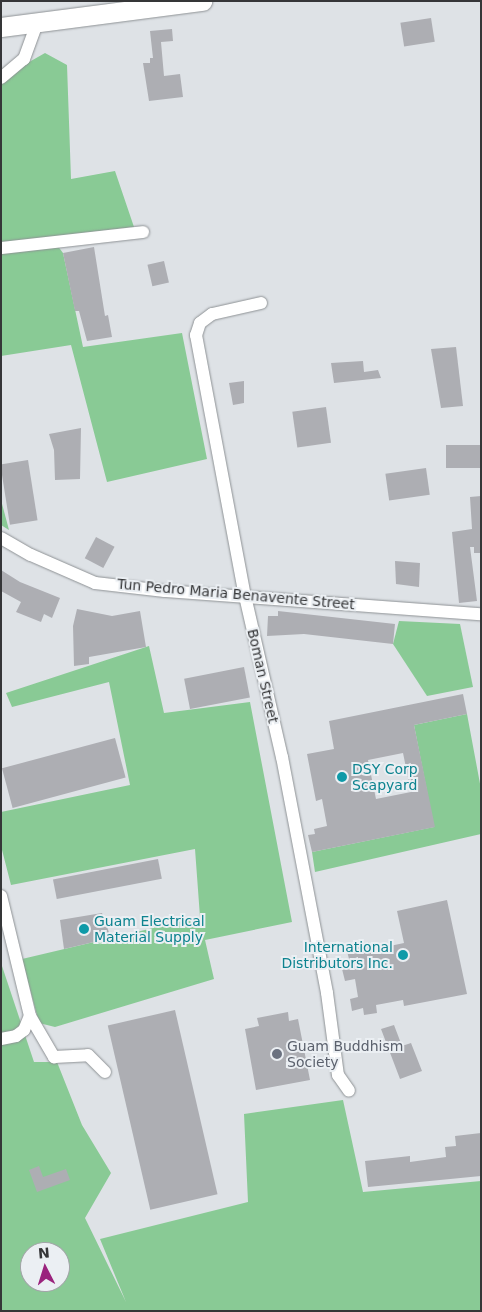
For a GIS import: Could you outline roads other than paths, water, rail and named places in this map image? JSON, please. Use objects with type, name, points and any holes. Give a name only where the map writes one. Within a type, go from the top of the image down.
[{"type":"main road","points":[[1,27],[173,3],[202,1]]},
{"type":"street","points":[[1,78],[24,59],[37,23]]},
{"type":"street","points":[[1,248],[142,232]]},
{"type":"street","name":"Boman Street","points":[[261,303],[212,314],[200,323],[196,335],[245,596],[282,757],[328,1003],[338,1075],[349,1091]]},
{"type":"street","name":"Tun Pedro Maria Benavente Street","points":[[1,538],[31,555],[96,583],[481,614]]},
{"type":"street","points":[[1,896],[30,1016],[54,1057],[88,1055],[105,1072]]},
{"type":"street","points":[[1,1039],[16,1036],[24,1030],[30,1016]]},
{"type":"place","name":"DSY Corp Scapyard","points":[[342,777]]},
{"type":"place","name":"Guam Electrical Material Supply","points":[[84,929]]},
{"type":"place","name":"International Distributors Inc.","points":[[403,955]]},
{"type":"place","name":"Guam Buddhism Society","points":[[277,1054]]}]
